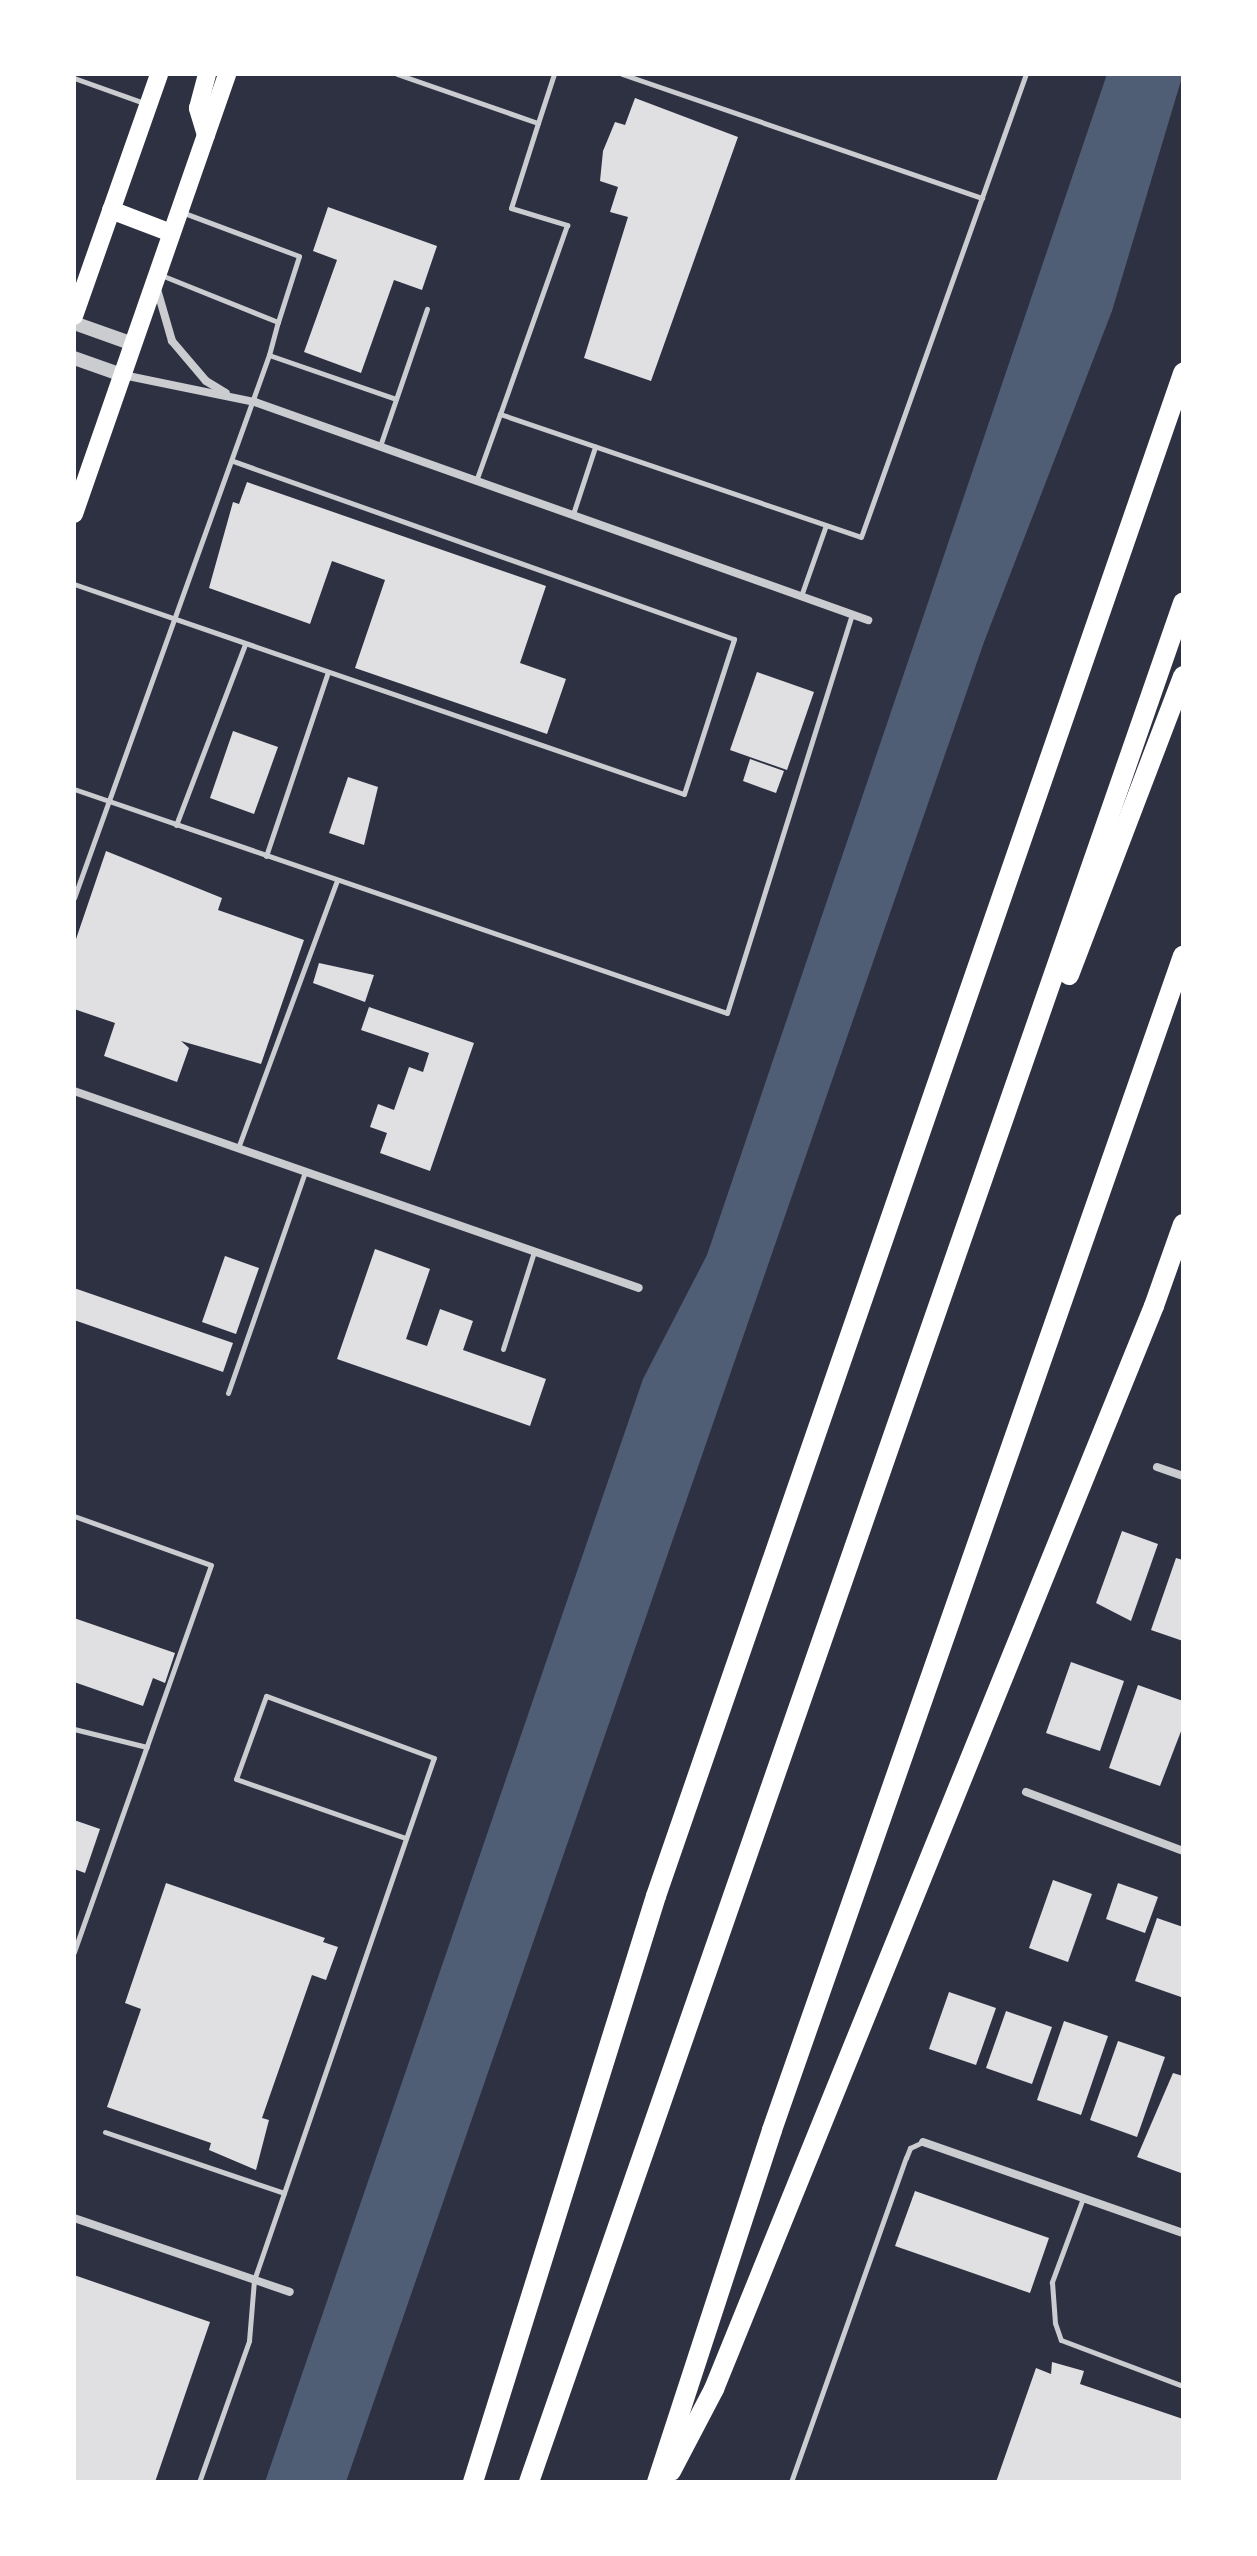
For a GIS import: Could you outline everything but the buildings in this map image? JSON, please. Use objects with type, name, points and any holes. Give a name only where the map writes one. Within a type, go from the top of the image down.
[{"type":"highway","points":[[473,2482],[656,1896],[1183,373]]},
{"type":"highway","points":[[529,2482],[1183,603]]},
{"type":"highway","points":[[926,1348],[1183,676]]},
{"type":"highway","points":[[657,2482],[772,2130],[1183,956]]},
{"type":"highway","points":[[665,2482],[714,2389],[1154,1306],[1183,1224]]},
{"type":"main road","points":[[74,316],[159,74]]},
{"type":"main road","points":[[206,135],[198,108],[207,74]]},
{"type":"main road","points":[[74,514],[227,74]]},
{"type":"main road","points":[[111,210],[171,233]]},
{"type":"street","points":[[156,277],[172,341],[206,381],[230,395]]},
{"type":"street","points":[[74,323],[133,344]]},
{"type":"street","points":[[74,358],[122,375],[255,402],[868,620]]},
{"type":"street","points":[[74,1091],[639,1288]]},
{"type":"street","points":[[1157,1467],[1183,1476]]},
{"type":"street","points":[[1026,1792],[1183,1851]]},
{"type":"street","points":[[923,2142],[1183,2233]]},
{"type":"street","points":[[74,2218],[290,2292]]},
{"type":"lane","points":[[397,74],[538,123]]},
{"type":"lane","points":[[476,481],[567,225],[511,208],[554,74]]},
{"type":"lane","points":[[622,74],[982,198]]},
{"type":"lane","points":[[500,414],[861,537],[1026,74]]},
{"type":"lane","points":[[74,78],[148,105]]},
{"type":"lane","points":[[74,898],[255,402],[299,256],[179,211]]},
{"type":"lane","points":[[156,277],[278,322]]},
{"type":"lane","points":[[380,447],[427,309]]},
{"type":"lane","points":[[269,355],[396,399]]},
{"type":"lane","points":[[573,515],[595,447]]},
{"type":"lane","points":[[74,584],[684,794],[734,639],[233,461]]},
{"type":"lane","points":[[801,596],[826,525]]},
{"type":"lane","points":[[74,789],[727,1013],[853,614]]},
{"type":"lane","points":[[176,825],[245,644]]},
{"type":"lane","points":[[266,856],[328,672]]},
{"type":"lane","points":[[238,1148],[273,1065],[337,881]]},
{"type":"lane","points":[[228,1393],[305,1171]]},
{"type":"lane","points":[[503,1349],[534,1251]]},
{"type":"lane","points":[[74,1516],[211,1565],[74,1952]]},
{"type":"lane","points":[[199,2482],[249,2341],[254,2280],[434,1758],[266,1696],[236,1779],[405,1838]]},
{"type":"lane","points":[[74,1729],[147,1747]]},
{"type":"lane","points":[[105,2132],[284,2193]]},
{"type":"lane","points":[[791,2482],[906,2158],[923,2142]]},
{"type":"lane","points":[[1083,2197],[1052,2282],[1055,2323],[1061,2340],[1183,2386]]},
{"type":"water","points":[[1107,74],[1183,74],[1112,311],[984,642],[346,2482],[265,2482],[643,1379],[707,1255]]}]
